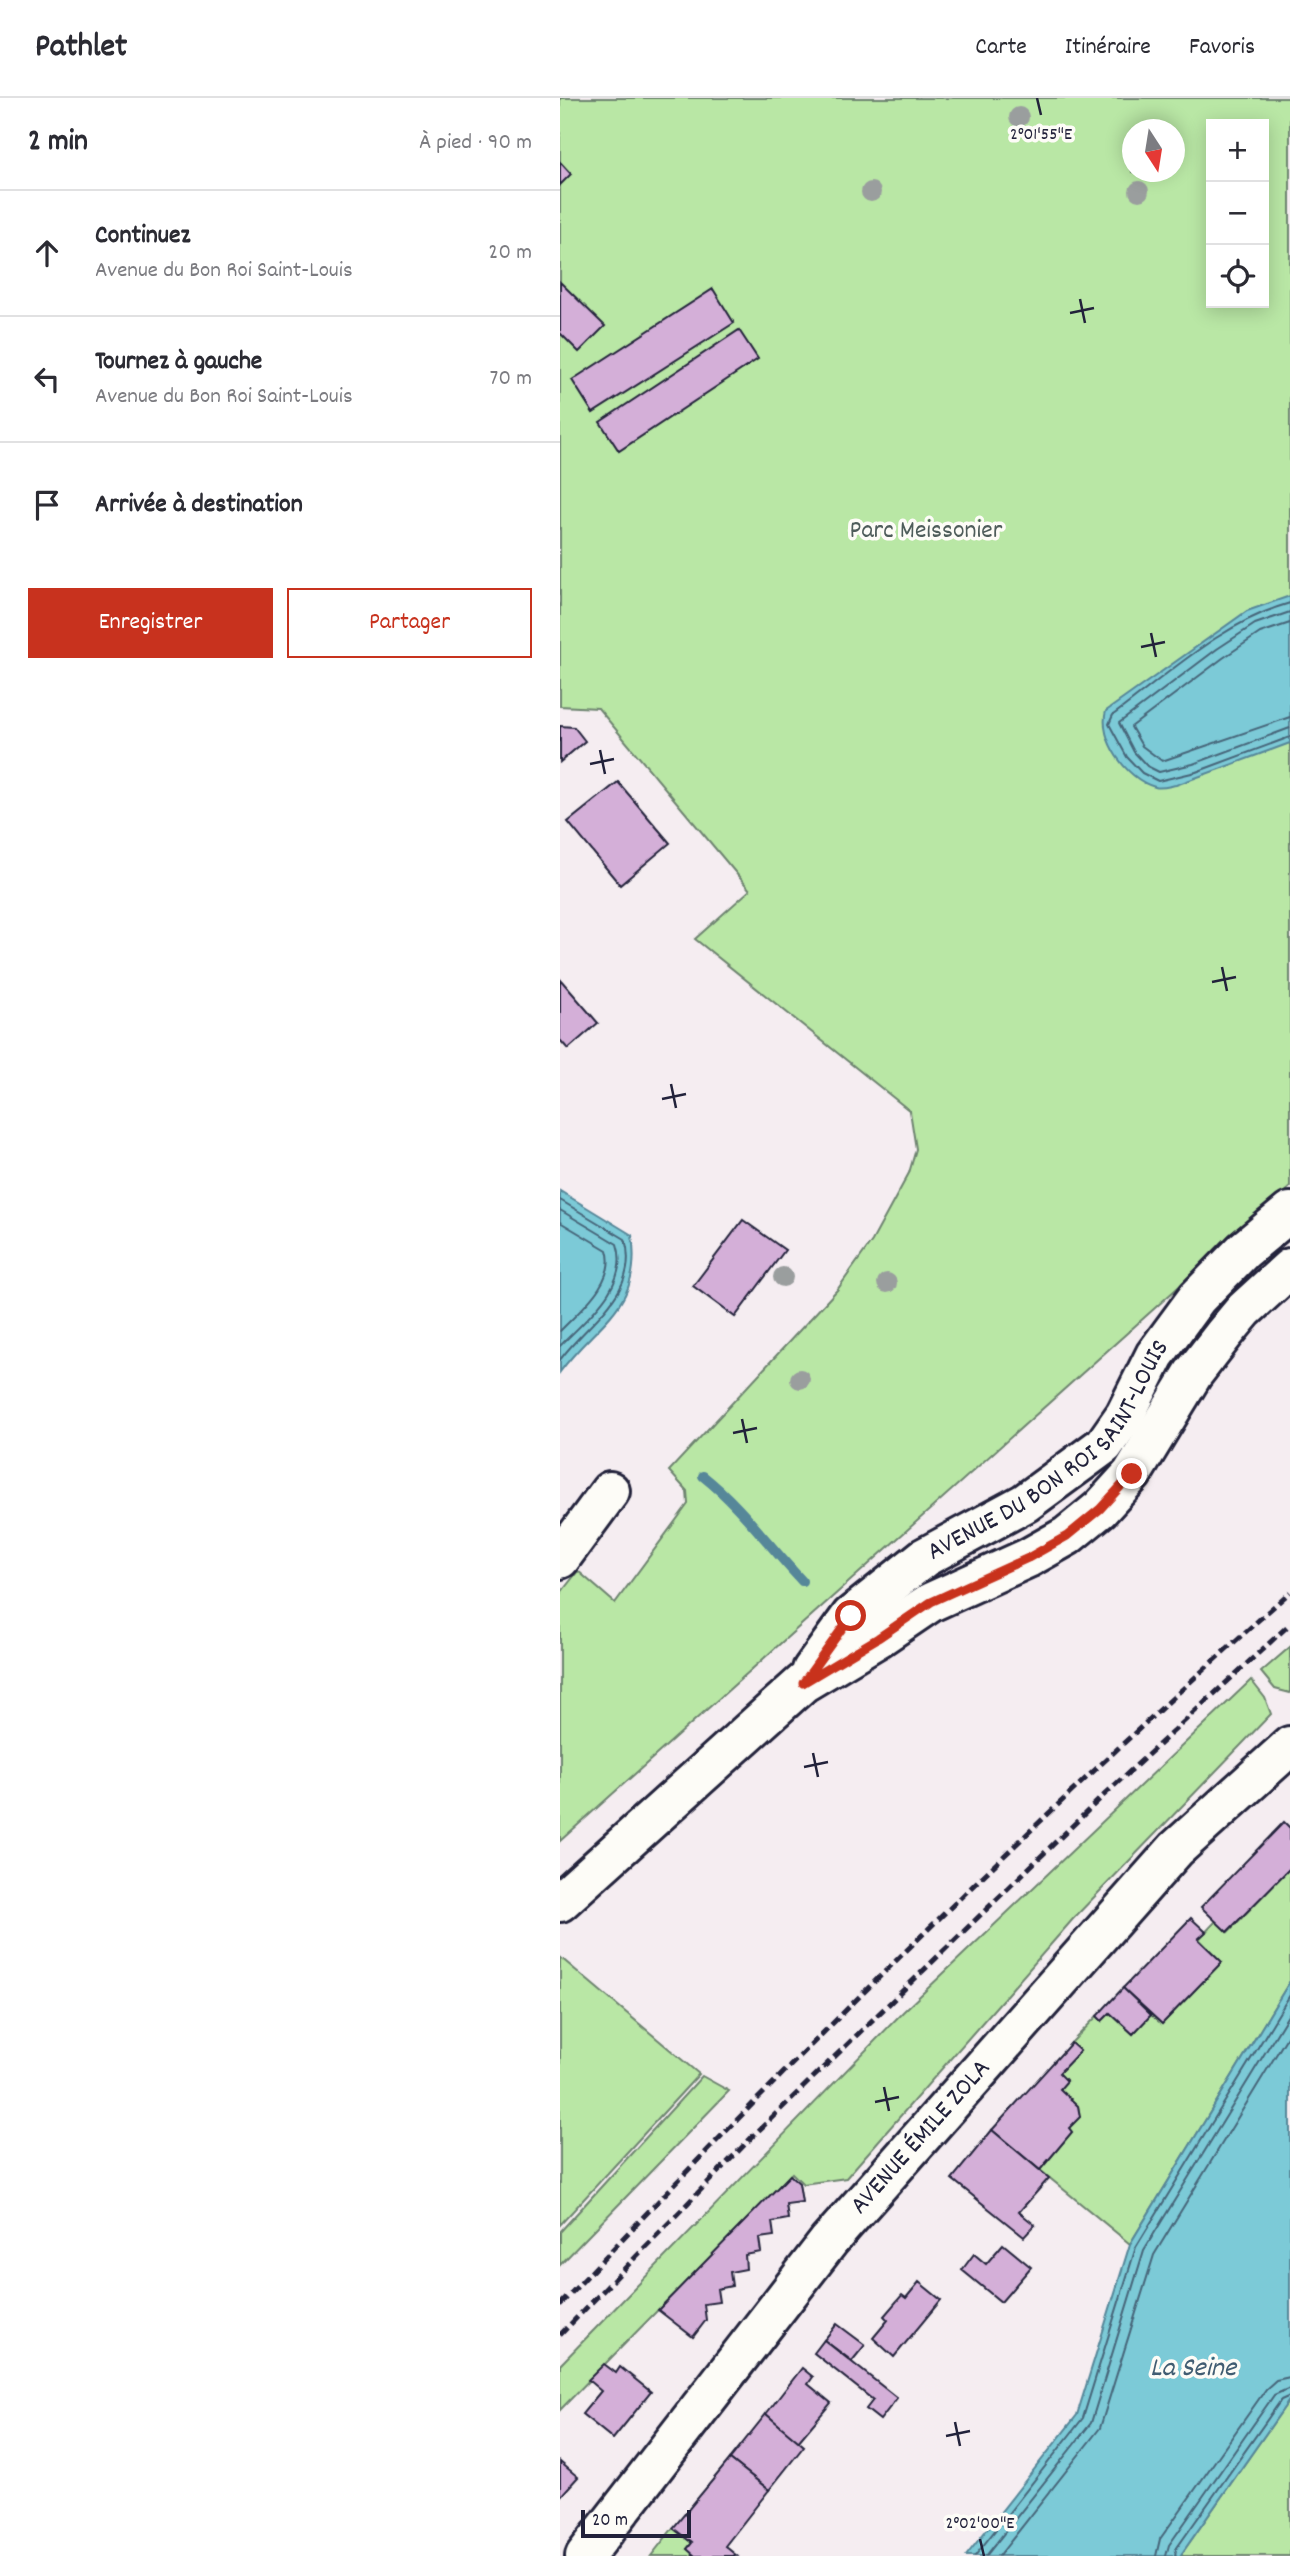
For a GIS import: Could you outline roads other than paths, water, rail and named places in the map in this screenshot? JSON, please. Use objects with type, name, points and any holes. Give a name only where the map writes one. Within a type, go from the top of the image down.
[{"type":"main road","name":"AVENUE DU BON ROI SAINT-LOUIS","points":[[803,1683],[851,1616],[869,1601],[925,1557],[965,1533],[1025,1503],[1104,1445],[1125,1415],[1156,1355],[1196,1298],[1244,1250],[1290,1212]]},
{"type":"main road","name":"AVENUE DU BON ROI SAINT-LOUIS","points":[[560,1902],[803,1683],[931,1602],[1028,1558],[1067,1536],[1100,1509],[1132,1474],[1201,1364],[1244,1310],[1290,1268]]},
{"type":"main road","points":[[560,1559],[611,1491]]},
{"type":"main road","name":"AVENUE ÉMILE ZOLA","points":[[585,2556],[829,2241],[1176,1849],[1290,1745]]},
{"type":"water","points":[[1290,596],[1290,743],[1163,788],[1144,783],[1134,776],[1110,745],[1106,734],[1106,711],[1247,611]]},
{"type":"water","points":[[560,1191],[632,1235],[634,1260],[631,1280],[624,1297],[614,1312],[560,1372]]},
{"type":"water","name":"La Seine","points":[[1290,1981],[1290,2399],[1180,2556],[966,2556],[1077,2415],[1130,2244]]},
{"type":"waterway","points":[[703,1476],[742,1513],[802,1581]]},
{"type":"railway","points":[[560,2305],[736,2121],[917,1940],[1101,1764],[1290,1592]]},
{"type":"railway","points":[[560,2335],[753,2136],[1103,1796],[1290,1624]]},
{"type":"park label","name":"Parc Meissonier","points":[[926,531]]}]
